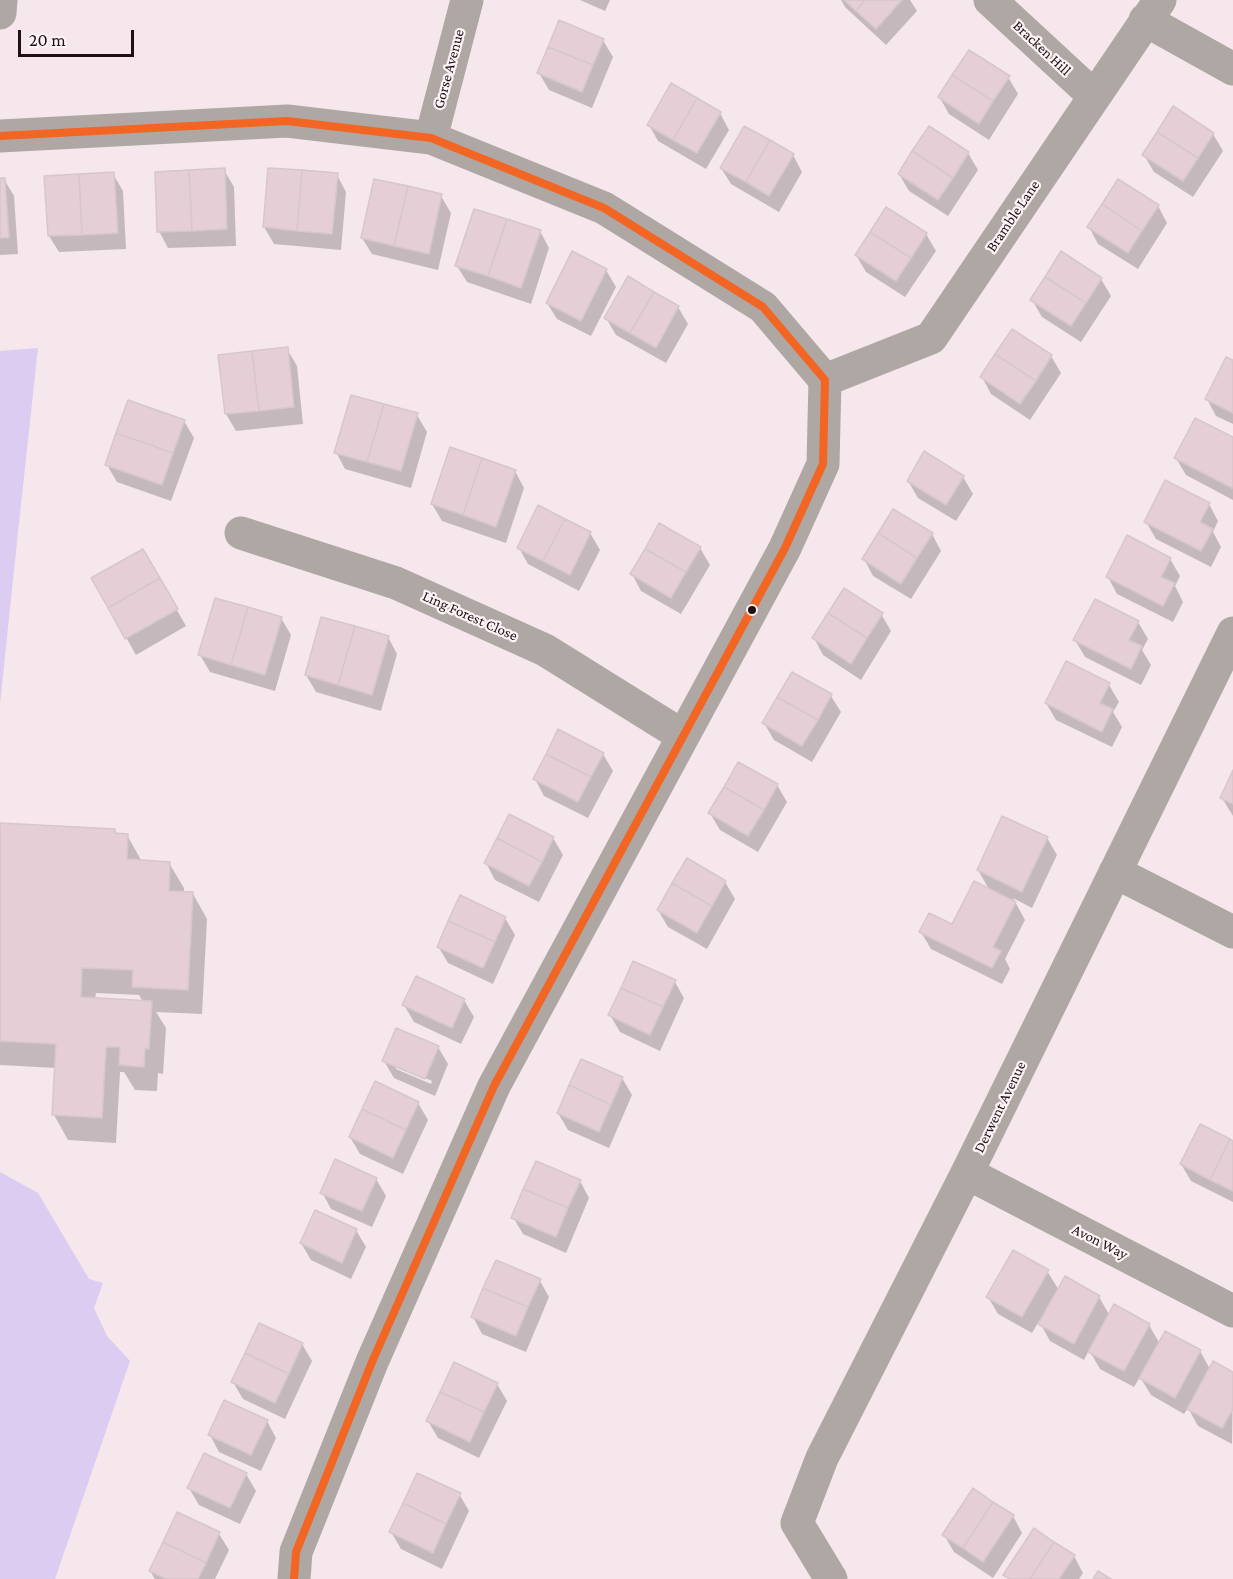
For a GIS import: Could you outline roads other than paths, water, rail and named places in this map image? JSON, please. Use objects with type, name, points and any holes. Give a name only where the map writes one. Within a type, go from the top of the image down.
[{"type":"street","points":[[0,13],[1,0]]},
{"type":"street","name":"Gorse Avenue","points":[[431,138],[467,0]]},
{"type":"street","name":"Bracken Hill","points":[[990,0],[1094,96]]},
{"type":"street","points":[[1153,10],[1233,69]]},
{"type":"street","name":"Bramble Lane","points":[[825,380],[931,338],[1153,10]]},
{"type":"street","points":[[0,136],[287,121],[431,138],[614,214],[764,307],[825,380],[823,464],[785,548],[494,1086],[372,1362],[296,1552],[294,1579]]},
{"type":"street","name":"Ling Forest Close","points":[[241,533],[396,583],[545,650],[683,736]]},
{"type":"street","name":"Derwent Avenue","points":[[831,1579],[797,1523],[822,1458],[967,1173],[1233,633]]},
{"type":"street","points":[[1115,872],[1233,932]]},
{"type":"street","name":"Avon Way","points":[[967,1173],[1233,1311]]}]
